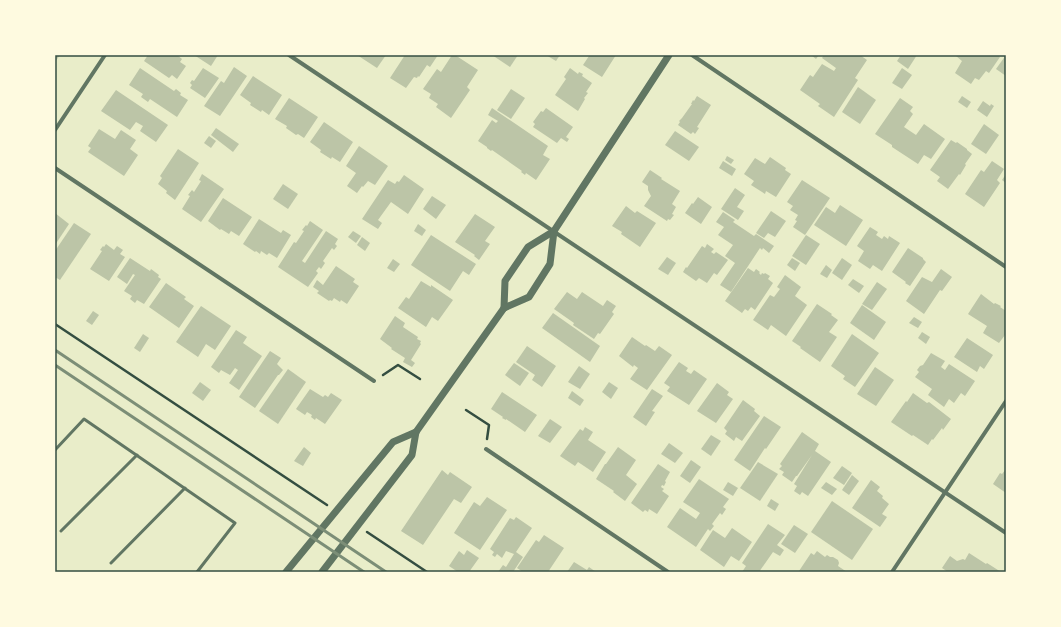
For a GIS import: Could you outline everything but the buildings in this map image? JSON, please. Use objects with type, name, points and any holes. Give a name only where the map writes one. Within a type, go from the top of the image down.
[{"type":"street","points":[[55,130],[105,55]]},
{"type":"street","points":[[289,55],[1006,533]]},
{"type":"street","points":[[504,308],[505,281],[528,247],[554,231],[669,55]]},
{"type":"street","points":[[692,55],[1006,267]]},
{"type":"street","points":[[55,168],[374,380]]},
{"type":"street","points":[[322,572],[412,455],[416,432],[504,308],[529,297],[550,264],[554,231]]},
{"type":"street","points":[[892,572],[1006,401]]},
{"type":"street","points":[[286,572],[393,442],[416,432]]},
{"type":"street","points":[[486,449],[668,572]]},
{"type":"lane","points":[[55,450],[84,419],[235,523],[197,572]]},
{"type":"lane","points":[[61,530],[136,455]]},
{"type":"lane","points":[[111,563],[185,488]]},
{"type":"path","points":[[55,324],[322,501]]},
{"type":"path","points":[[374,380],[398,365],[420,379]]},
{"type":"path","points":[[466,410],[488,425],[486,449]]},
{"type":"path","points":[[379,540],[426,572]]},
{"type":"railway","points":[[55,350],[386,572]]},
{"type":"railway","points":[[55,365],[364,572]]}]
